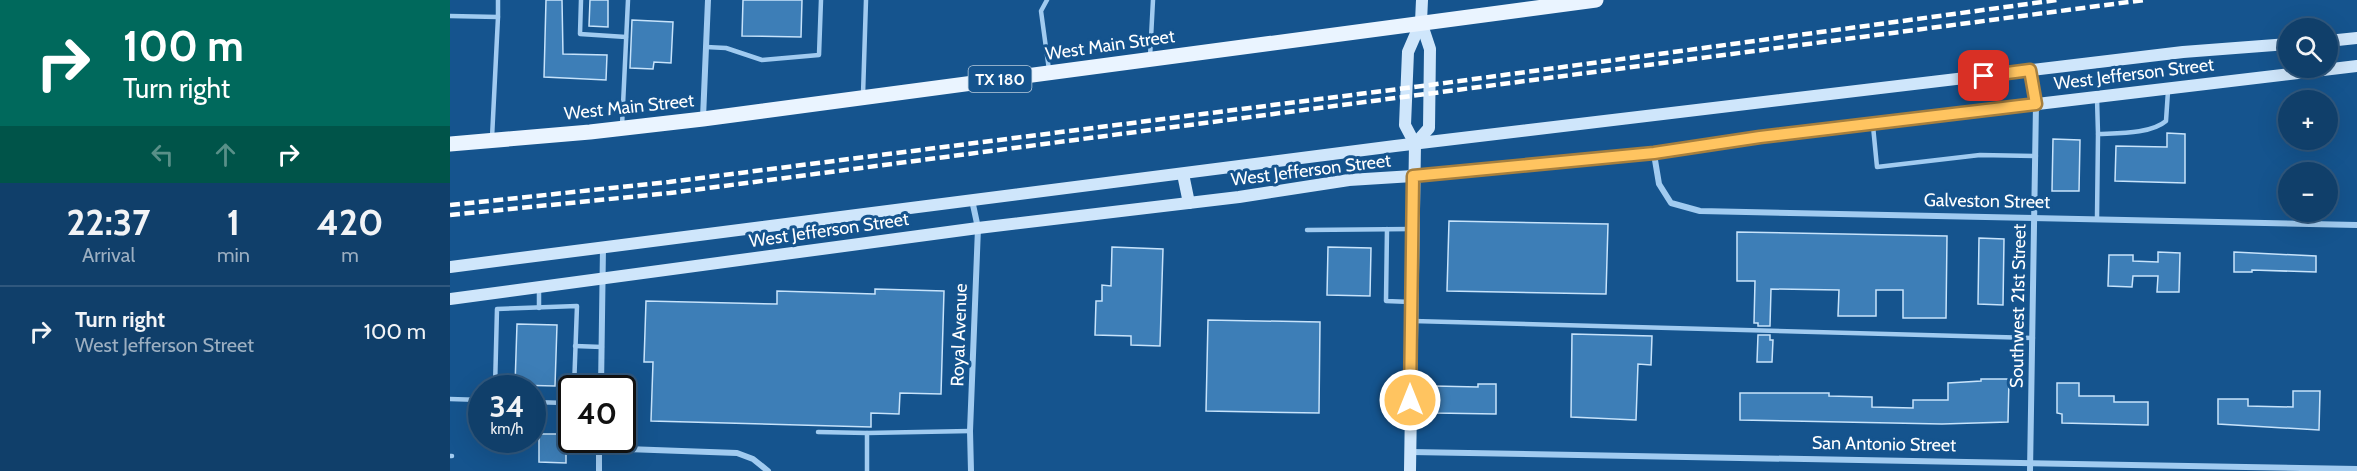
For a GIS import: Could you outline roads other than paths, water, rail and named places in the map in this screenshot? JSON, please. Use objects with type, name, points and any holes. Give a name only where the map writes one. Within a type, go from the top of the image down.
[{"type":"main road","points":[[1410,471],[1410,321],[1415,144],[1405,125],[1408,52],[1420,21],[1422,0]]},
{"type":"main road","name":"West Main Street","points":[[450,144],[703,119],[1420,21],[1596,0]]},
{"type":"main road","points":[[1415,144],[1429,128],[1430,49],[1420,21]]},
{"type":"main road","points":[[2338,39],[2357,38]]},
{"type":"main road","name":"West Jefferson Street","points":[[450,267],[1415,144],[2183,52],[2278,45]]},
{"type":"main road","name":"West Jefferson Street","points":[[450,298],[978,228],[1189,203],[1349,180],[1654,153],[1873,123],[2357,66]]},
{"type":"main road","points":[[1183,174],[1189,203]]},
{"type":"street","points":[[703,119],[708,0]]},
{"type":"street","name":"Southwest 21st Street","points":[[2030,70],[2036,104],[2030,471]]},
{"type":"street","name":"Galveston Street","points":[[1654,153],[1659,184],[1671,203],[1700,211],[2035,216],[2357,225]]},
{"type":"street","name":"Royal Avenue","points":[[971,471],[970,431],[978,228],[972,200]]},
{"type":"street","points":[[601,375],[603,247]]},
{"type":"street","points":[[636,449],[737,453],[753,459],[768,471]]},
{"type":"street","name":"San Antonio Street","points":[[1411,452],[2357,470]]},
{"type":"street","points":[[598,471],[599,453]]},
{"type":"lane","points":[[492,140],[498,0]]},
{"type":"lane","points":[[581,0],[580,34],[626,37]]},
{"type":"lane","points":[[622,128],[628,0]]},
{"type":"lane","points":[[706,47],[726,48],[762,60],[819,55],[821,0]]},
{"type":"lane","points":[[863,98],[866,0]]},
{"type":"lane","points":[[1047,0],[1041,11],[1050,73]]},
{"type":"lane","points":[[1150,59],[1152,0]]},
{"type":"lane","points":[[450,16],[498,17]]},
{"type":"lane","points":[[2098,134],[2161,125],[2166,121],[2168,88]]},
{"type":"lane","points":[[2097,97],[2097,218]]},
{"type":"lane","points":[[1873,123],[1877,167],[1980,155],[2036,156]]},
{"type":"lane","points":[[1387,229],[1386,301],[1411,302]]},
{"type":"lane","points":[[1307,230],[1412,229]]},
{"type":"lane","points":[[539,287],[539,308]]},
{"type":"lane","points":[[495,375],[497,309],[577,306],[574,375]]},
{"type":"lane","points":[[1410,321],[2032,338]]},
{"type":"lane","points":[[575,346],[602,347]]},
{"type":"lane","points":[[450,399],[468,400]]},
{"type":"lane","points":[[818,432],[970,431]]},
{"type":"lane","points":[[867,433],[867,471]]},
{"type":"railway","points":[[450,205],[669,182],[1430,85],[2057,0]]},
{"type":"railway","points":[[450,215],[670,193],[2144,0]]}]
